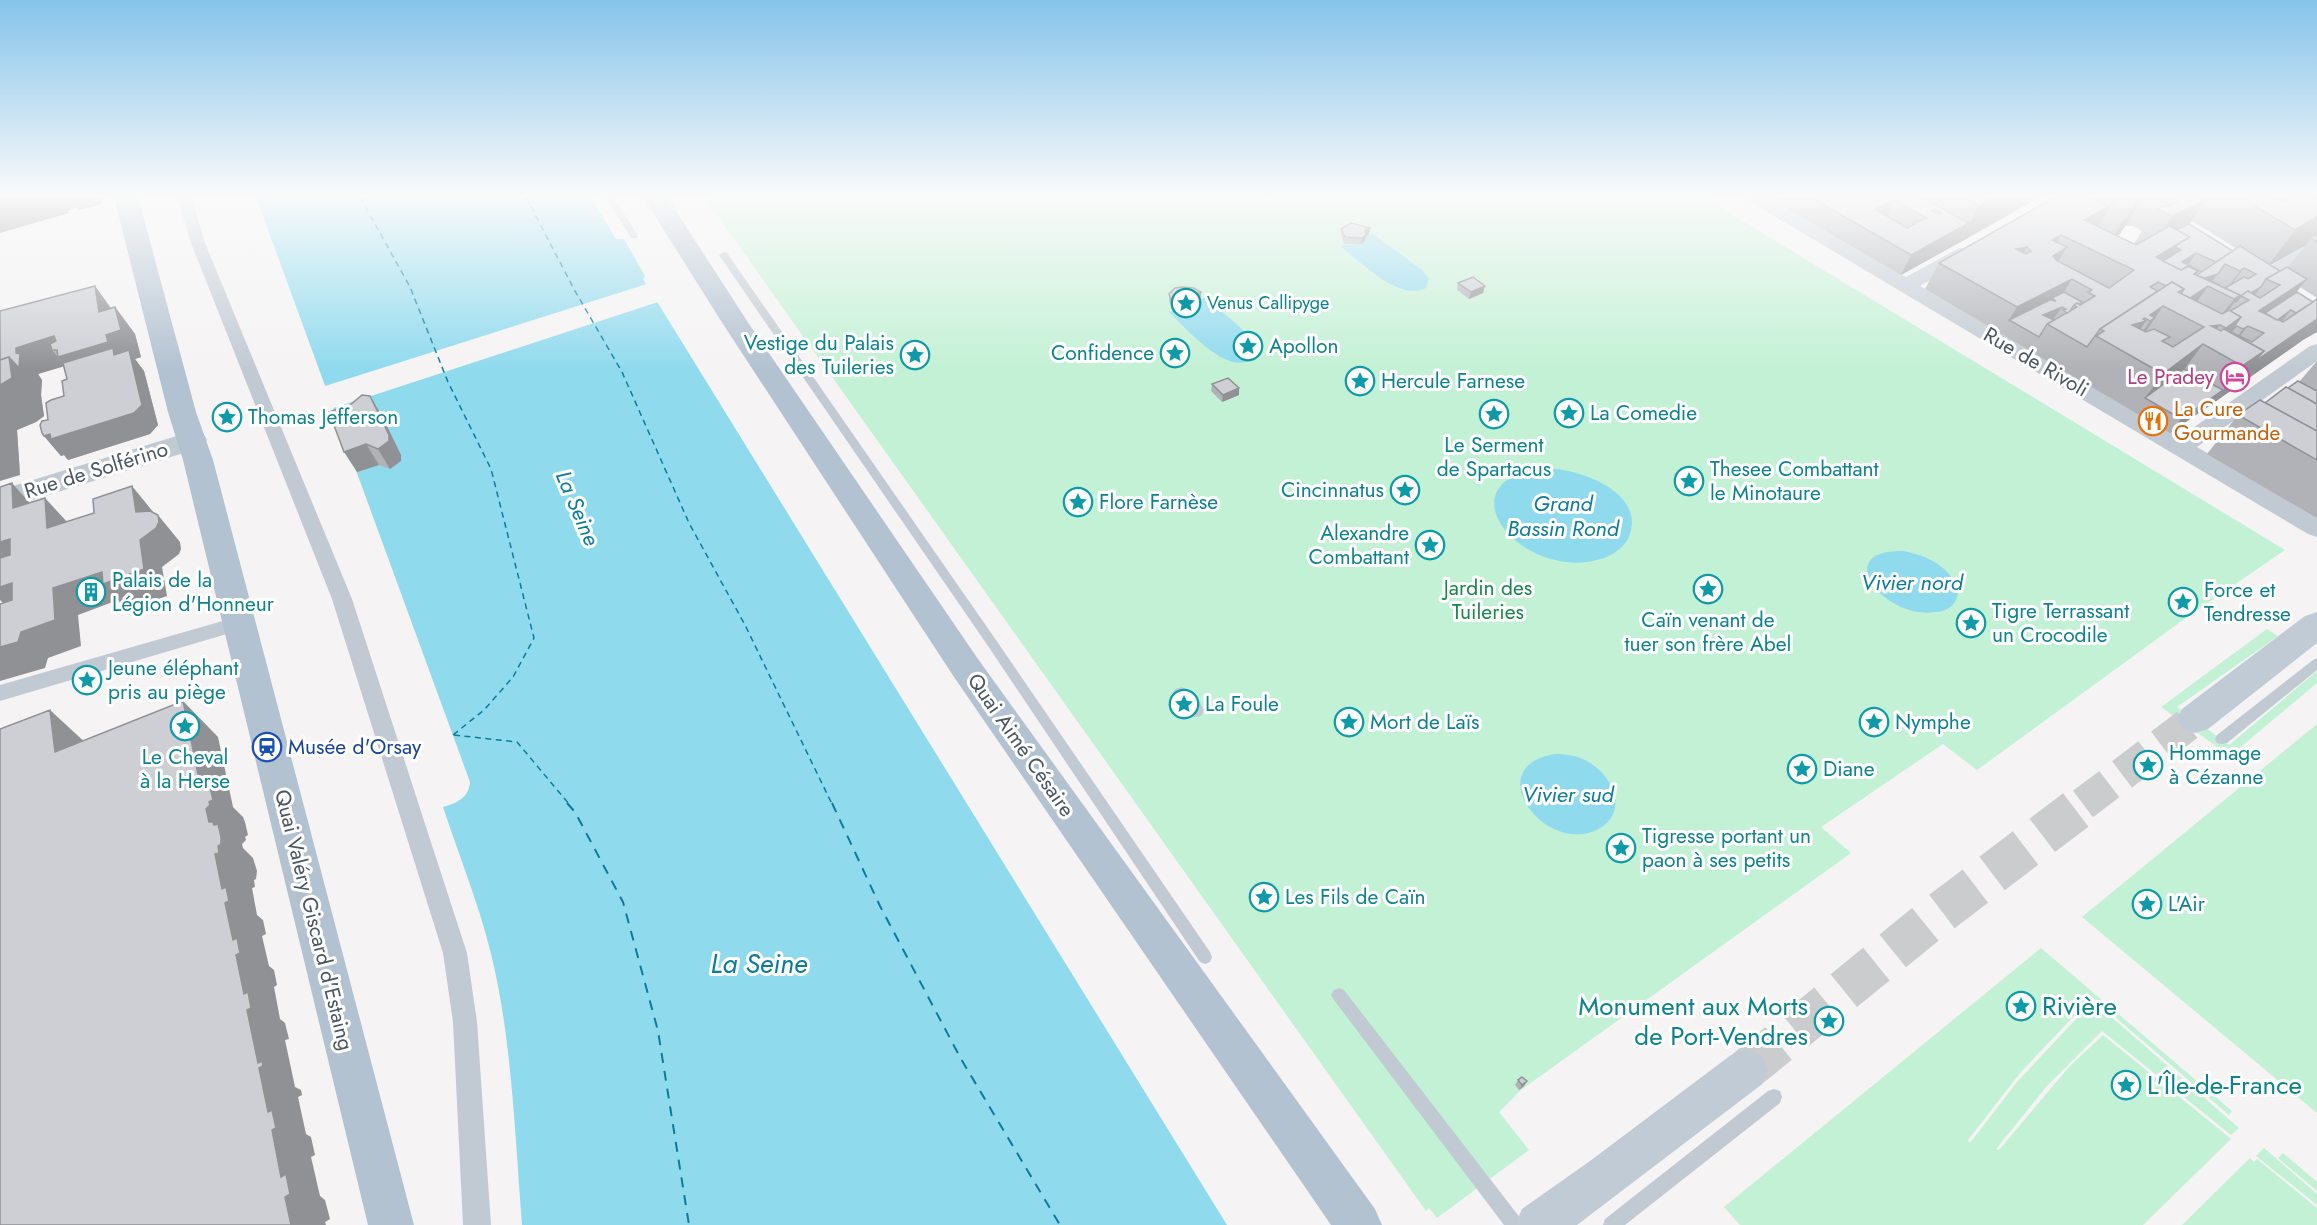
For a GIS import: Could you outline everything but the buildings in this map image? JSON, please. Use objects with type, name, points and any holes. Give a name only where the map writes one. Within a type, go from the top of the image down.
[{"type":"main road","name":"Quai Valéry Giscard d'Estaing","points":[[141,254],[182,412],[193,440],[391,1225]]},
{"type":"main road","name":"Quai Aimé Césaire","points":[[692,254],[966,668],[1359,1225]]},
{"type":"main road","points":[[2209,729],[2317,625]]},
{"type":"main road","points":[[1538,1225],[1606,1177],[1760,1084]]},
{"type":"street","points":[[203,254],[342,599],[455,953],[465,1022],[477,1225]]},
{"type":"street","name":"Rue de Rivoli","points":[[1852,254],[2317,528]]},
{"type":"street","points":[[1905,286],[1962,254]]},
{"type":"street","points":[[2266,277],[2304,254]]},
{"type":"street","points":[[2247,265],[2287,290]]},
{"type":"street","points":[[2181,447],[2317,351]]},
{"type":"street","name":"Rue de Solférino","points":[[0,500],[193,440]]},
{"type":"street","points":[[0,693],[240,623]]},
{"type":"lane","name":"Quai Aimé Césaire","points":[[724,255],[1205,957]]},
{"type":"lane","points":[[2209,729],[2317,663]]},
{"type":"lane","points":[[1339,995],[1515,1225]]},
{"type":"lane","points":[[1611,1225],[1760,1084]]},
{"type":"green space","name":"Jardin des Tuileries","points":[[745,254],[1797,254],[2285,550],[2183,620],[1977,770],[1943,744],[1821,827],[1851,853],[1521,1090],[1499,1112],[1529,1150],[1437,1218],[1429,1208],[1426,1211]]},
{"type":"green space","points":[[2267,629],[2278,636],[2177,707],[2229,745],[2317,671],[2317,683],[2230,756],[2161,707]]},
{"type":"green space","points":[[2317,724],[2317,1113],[2082,917]]},
{"type":"green space","points":[[2041,948],[2232,1111],[2229,1115],[2092,997],[2020,1073],[1968,1140],[1970,1143],[2017,1082],[2093,1001],[2239,1128],[2231,1135],[2102,1031],[2046,1087],[1996,1149],[1999,1150],[2069,1067],[2103,1035],[2231,1139],[2143,1225],[1740,1225],[1724,1207]]},
{"type":"green space","points":[[2264,1148],[2317,1194],[2317,1205],[2256,1156]]},
{"type":"green space","points":[[2283,1153],[2317,1182],[2317,1191],[2278,1158]]},
{"type":"green space","points":[[2250,1158],[2254,1162],[2257,1159],[2317,1208],[2317,1225],[2182,1225]]},
{"type":"water","name":"La Seine","points":[[277,254],[633,254],[645,276],[643,279],[1227,1225],[522,1225],[512,1088],[498,986],[481,917],[443,807],[465,796],[470,782]]},
{"type":"water","points":[[1350,254],[1401,254],[1422,270],[1429,279],[1426,288],[1415,291],[1404,290],[1369,270]]},
{"type":"water","points":[[1205,298],[1251,339],[1258,353],[1248,361],[1236,362],[1224,359],[1199,341],[1169,312],[1179,308],[1190,310],[1196,305],[1195,301]]},
{"type":"water","name":"Grand Bassin Rond","points":[[1544,468],[1589,477],[1604,484],[1617,494],[1627,505],[1632,519],[1630,534],[1623,546],[1604,558],[1574,563],[1546,558],[1522,545],[1504,528],[1495,510],[1497,491],[1513,477]]},
{"type":"water","name":"Vivier nord","points":[[1903,551],[1929,559],[1951,576],[1958,593],[1951,607],[1936,612],[1916,612],[1898,606],[1883,596],[1872,584],[1867,572],[1870,561],[1881,553]]},
{"type":"water","name":"Vivier sud","points":[[1555,754],[1574,756],[1586,761],[1605,776],[1614,793],[1615,802],[1610,820],[1602,827],[1582,834],[1561,832],[1543,822],[1529,808],[1521,792],[1522,776],[1532,762]]},
{"type":"pier","points":[[650,283],[661,301],[362,399],[330,409],[322,387]]},
{"type":"ferry route","points":[[392,254],[410,287],[448,382],[491,469],[534,638],[513,677],[484,710],[453,735]]},
{"type":"ferry route","points":[[556,254],[622,372],[689,523],[745,625],[832,804]]},
{"type":"ferry route","points":[[454,735],[517,742],[569,804]]},
{"type":"ferry route","points":[[567,803],[575,812],[623,902],[658,1031],[689,1225]]},
{"type":"ferry route","points":[[832,803],[880,906],[961,1059],[1060,1225]]},
{"type":"tunnel","points":[[2083,804],[2195,719]]},
{"type":"tunnel","points":[[1746,1070],[1932,919],[2085,803]]},
{"type":"place","name":"Venus Callipyge","points":[[1186,303]]},
{"type":"place","name":"Apollon","points":[[1248,346]]},
{"type":"place","name":"Confidence","points":[[1175,353]]},
{"type":"place","name":"Vestige du Palais des Tuileries","points":[[915,355]]},
{"type":"place","name":"Le Pradey","points":[[2235,377]]},
{"type":"place","name":"Hercule Farnese","points":[[1360,381]]},
{"type":"place","name":"La Comedie","points":[[1569,413]]},
{"type":"place","name":"Le Serment de Spartacus","points":[[1494,414]]},
{"type":"place","name":"Thomas Jefferson","points":[[227,417]]},
{"type":"place","name":"La Cure Gourmande","points":[[2153,421]]},
{"type":"place","name":"Thesee Combattant le Minotaure","points":[[1689,481]]},
{"type":"place","name":"Cincinnatus","points":[[1405,490]]},
{"type":"place","name":"Flore Farnèse","points":[[1078,502]]},
{"type":"place","name":"Alexandre Combattant","points":[[1430,545]]},
{"type":"place","name":"Caïn venant de tuer son frère Abel","points":[[1708,589]]},
{"type":"place","name":"Palais de la Légion d'Honneur","points":[[91,592]]},
{"type":"place","name":"Force et Tendresse","points":[[2183,602]]},
{"type":"place","name":"Tigre Terrassant un Crocodile","points":[[1971,623]]},
{"type":"place","name":"Jeune éléphant pris au piège","points":[[87,680]]},
{"type":"place","name":"La Foule","points":[[1184,704]]},
{"type":"place","name":"Mort de Laïs","points":[[1349,722]]},
{"type":"place","name":"Nymphe","points":[[1874,722]]},
{"type":"place","name":"Le Cheval à la Herse","points":[[185,726]]},
{"type":"place","name":"Musée d'Orsay","points":[[267,747]]},
{"type":"place","name":"Hommage à Cézanne","points":[[2148,765]]},
{"type":"place","name":"Diane","points":[[1802,769]]},
{"type":"place","name":"Tigresse portant un paon à ses petits","points":[[1621,848]]},
{"type":"place","name":"Les Fils de Caïn","points":[[1264,897]]},
{"type":"place","name":"L'Air","points":[[2147,904]]},
{"type":"place","name":"Rivière","points":[[2021,1006]]},
{"type":"place","name":"Monument aux Morts de Port-Vendres","points":[[1829,1021]]},
{"type":"place","name":"L'Île-de-France","points":[[2126,1085]]}]
